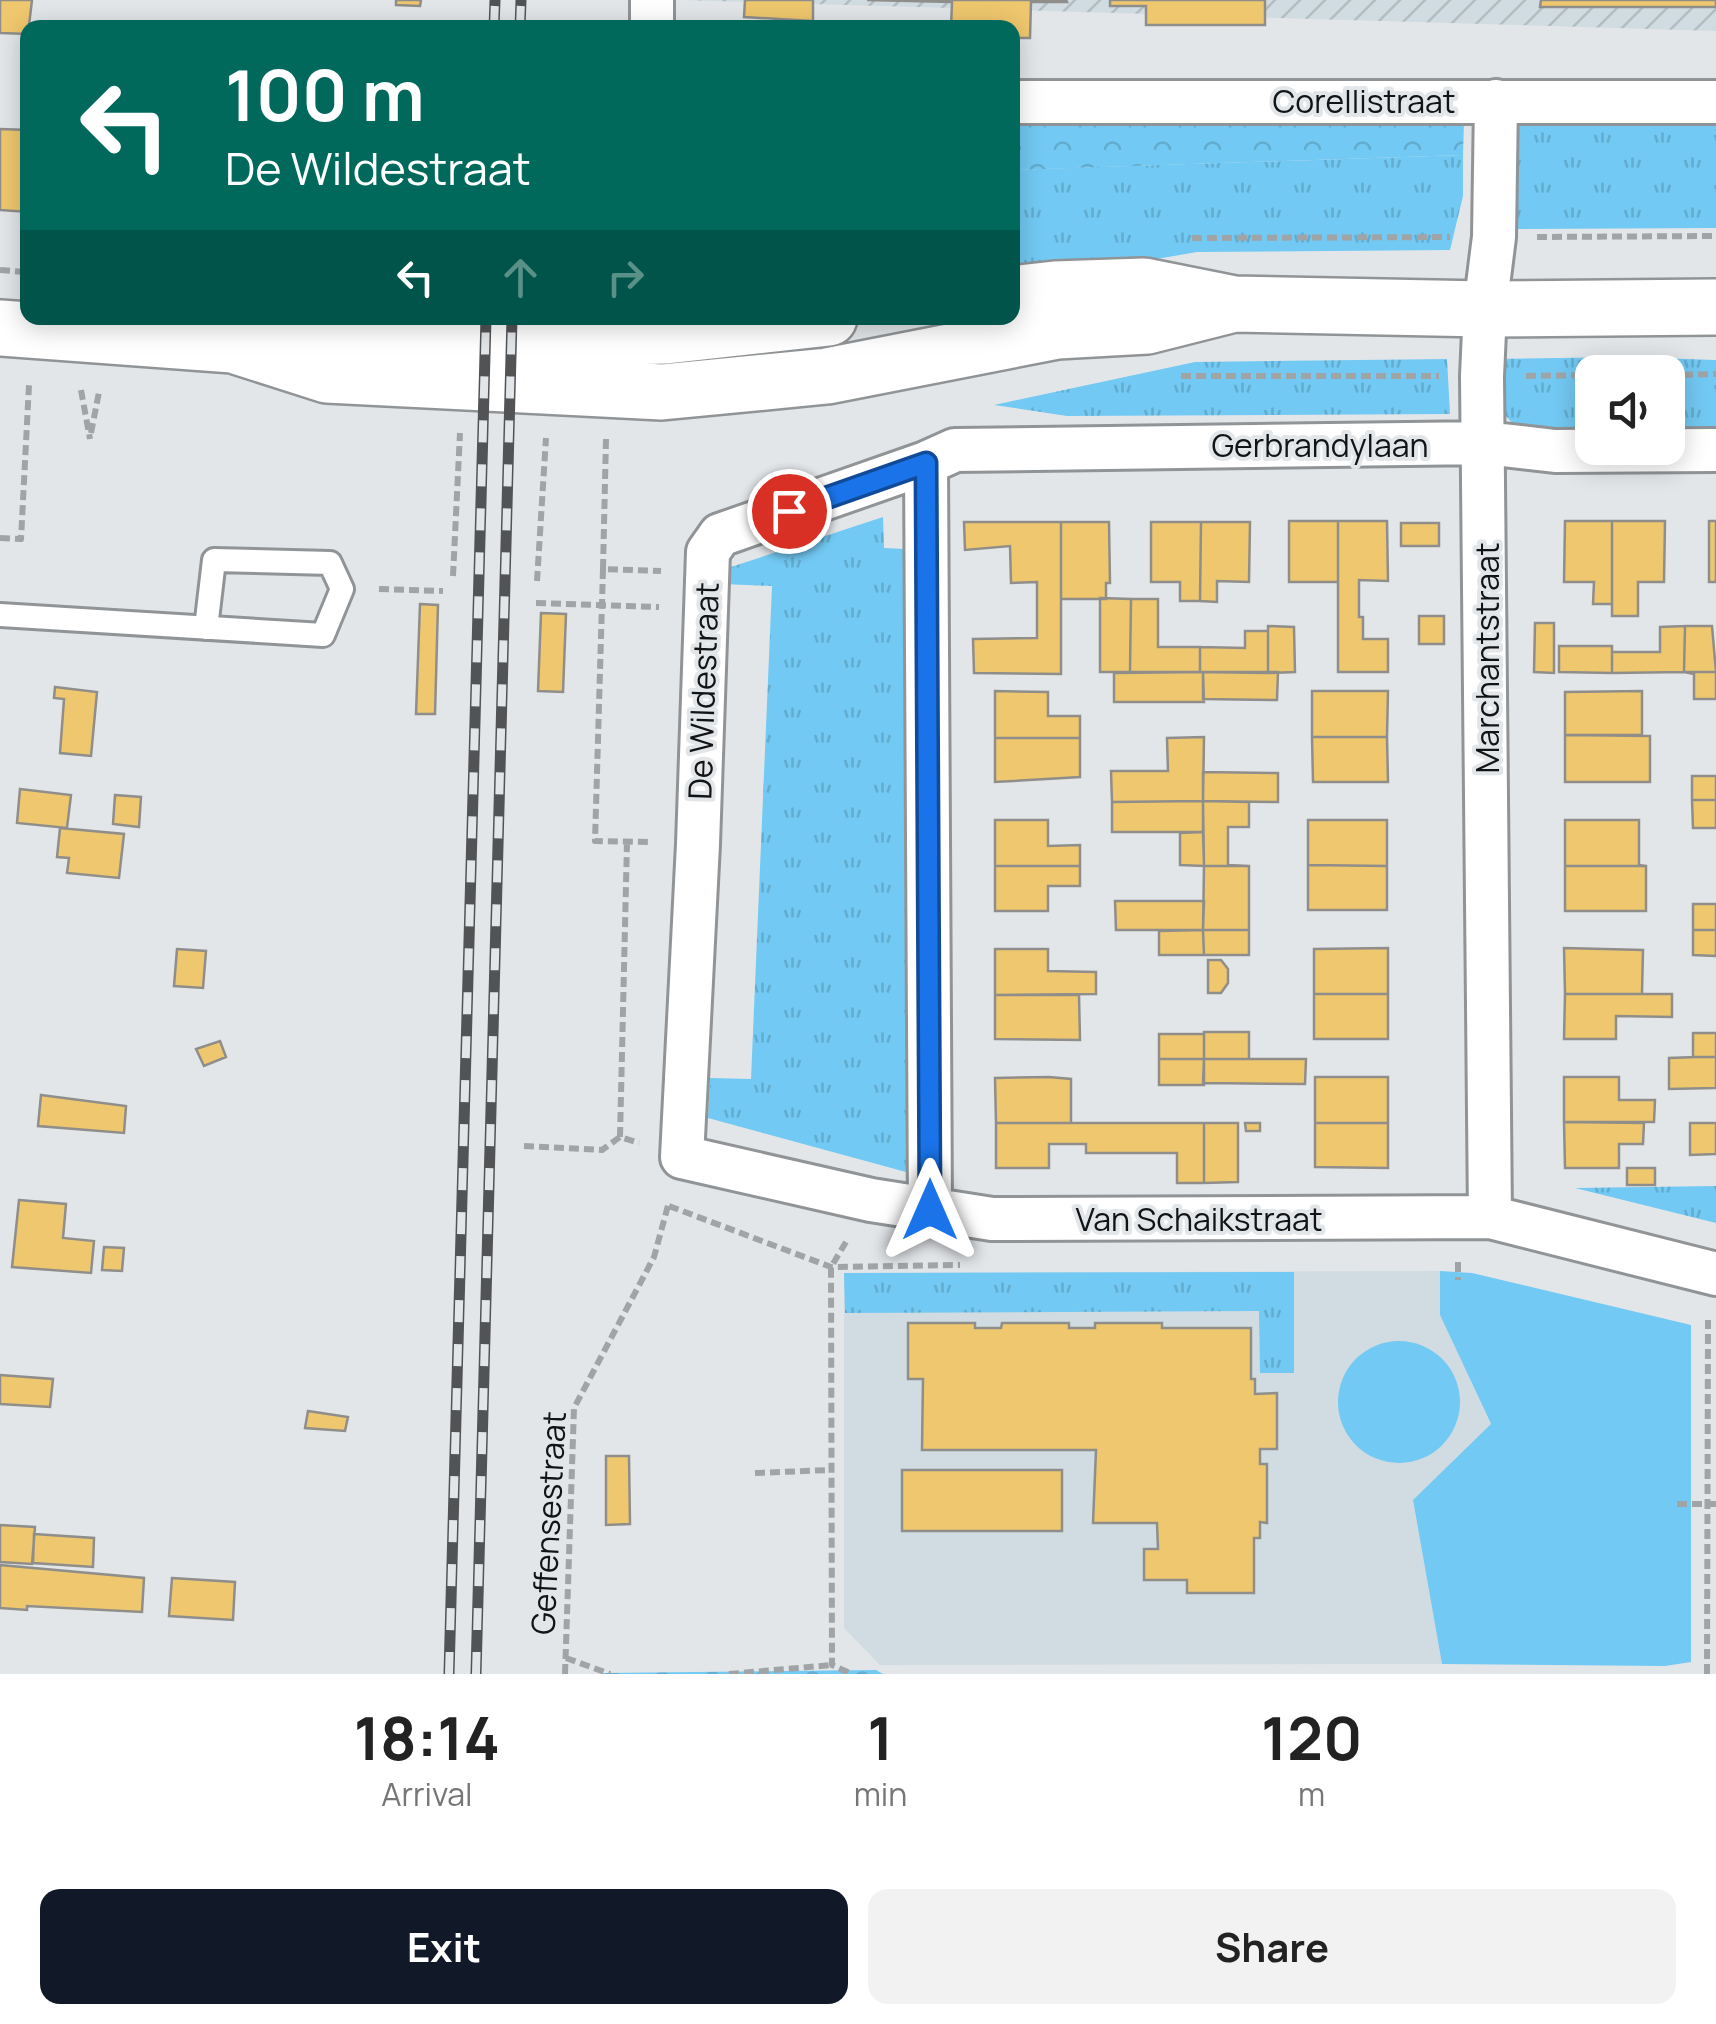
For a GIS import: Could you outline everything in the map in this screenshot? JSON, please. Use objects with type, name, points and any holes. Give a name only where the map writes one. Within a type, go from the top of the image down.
[{"type":"street","name":"Marchantstraat","points":[[1490,1217],[1482,376],[1494,237],[1496,101]]},
{"type":"street","name":"Corellistraat","points":[[1020,102],[1716,102]]},
{"type":"street","points":[[1020,293],[1144,286],[1234,304],[1716,307]]},
{"type":"street","points":[[498,361],[662,392],[827,376],[1056,331],[1147,326],[1234,304]]},
{"type":"street","points":[[0,328],[232,345],[327,375],[498,361],[766,325]]},
{"type":"street","name":"Gerbrandylaan","points":[[926,463],[955,450],[997,447],[1485,444],[1555,450],[1716,450]]},
{"type":"street","points":[[926,463],[930,1210]]},
{"type":"street","name":"De Wildestraat","points":[[682,1156],[708,552],[720,535],[926,463]]},
{"type":"street","name":"Van Schaikstraat","points":[[682,1156],[871,1200],[992,1219],[1490,1217],[1712,1273]]},
{"type":"lane","points":[[0,615],[206,628],[322,634],[342,589],[330,563],[214,560],[206,628]]},
{"type":"path","points":[[1185,238],[1716,236]]},
{"type":"path","points":[[1685,375],[1716,374]]},
{"type":"path","points":[[1167,376],[1575,376]]},
{"type":"path","points":[[0,538],[21,539],[30,385]]},
{"type":"path","points":[[81,390],[90,439],[100,392]]},
{"type":"path","points":[[454,576],[460,422]]},
{"type":"path","points":[[537,581],[547,426]]},
{"type":"path","points":[[606,428],[595,841],[698,844]]},
{"type":"path","points":[[603,569],[707,591]]},
{"type":"path","points":[[342,589],[443,591]]},
{"type":"path","points":[[536,603],[602,605],[707,591]]},
{"type":"path","points":[[620,1138],[627,842]]},
{"type":"path","points":[[524,1146],[602,1150],[620,1138],[682,1156]]},
{"type":"path","name":"Geffensestraat","points":[[565,1674],[574,1408],[654,1257],[682,1156]]},
{"type":"path","points":[[832,1665],[831,1267],[871,1200]]},
{"type":"path","points":[[668,1206],[831,1267]]},
{"type":"path","points":[[1707,1674],[1712,1273]]},
{"type":"path","points":[[755,1473],[830,1470]]},
{"type":"path","points":[[1677,1504],[1712,1504]]},
{"type":"path","points":[[566,1658],[610,1674]]},
{"type":"path","points":[[729,1674],[832,1665],[852,1674]]},
{"type":"shaded area","points":[[680,0],[1716,0],[1716,31]]},
{"type":"shaded area","points":[[1440,1271],[1440,1315],[1491,1425],[1413,1500],[1442,1664],[880,1665],[844,1628],[844,1273]]},
{"type":"green space","points":[[1020,101],[1464,121],[1463,155],[1020,170]]},
{"type":"green space","points":[[1518,117],[1716,117],[1716,228],[1514,229],[1504,196]]},
{"type":"green space","points":[[1463,155],[1463,196],[1450,250],[1197,252],[1020,283],[1020,170]]},
{"type":"green space","points":[[1575,358],[1575,438],[1528,432],[1507,418],[1498,401],[1493,359]]},
{"type":"green space","points":[[1447,359],[1450,414],[1067,416],[994,405],[1195,362]]},
{"type":"green space","points":[[1685,359],[1716,360],[1716,439],[1685,439]]},
{"type":"green space","points":[[883,517],[884,548],[905,549],[906,1172],[708,1118],[710,1078],[751,1079],[772,586],[722,584],[728,568]]},
{"type":"green space","points":[[1716,1186],[1716,1223],[1575,1188]]},
{"type":"green space","points":[[1440,1271],[1472,1273],[1691,1325],[1691,1662],[1665,1666],[1442,1664],[1413,1500],[1491,1424],[1440,1315]]},
{"type":"green space","points":[[1294,1272],[1294,1373],[1260,1373],[1259,1311],[845,1313],[844,1273]]},
{"type":"green space","points":[[1399,1341],[1422,1346],[1442,1359],[1455,1379],[1460,1402],[1455,1425],[1442,1445],[1422,1458],[1399,1463],[1376,1458],[1356,1445],[1343,1425],[1338,1402],[1343,1379],[1356,1359],[1376,1346]]},
{"type":"green space","points":[[876,1670],[883,1674],[601,1674],[603,1673]]},
{"type":"building","points":[[0,0],[32,0],[30,20],[20,20],[20,34],[0,33]]},
{"type":"building","points":[[396,0],[421,0],[420,6],[396,5]]},
{"type":"building","points":[[745,0],[813,0],[813,20],[744,17]]},
{"type":"building","points":[[867,0],[1067,2],[1031,2],[1030,38],[1020,38],[1020,20],[951,20],[952,2]]},
{"type":"building","points":[[1110,0],[1265,0],[1265,25],[1146,25],[1146,6],[1110,6]]},
{"type":"building","points":[[1541,0],[1716,0],[1716,7],[1540,7]]},
{"type":"building","points":[[0,129],[20,130],[20,211],[0,210]]},
{"type":"building","points":[[1289,521],[1338,521],[1338,582],[1289,582]]},
{"type":"building","points":[[1338,521],[1387,521],[1388,581],[1359,580],[1359,617],[1363,617],[1363,639],[1388,639],[1388,672],[1338,672]]},
{"type":"building","points":[[1565,521],[1612,521],[1612,604],[1593,604],[1594,582],[1564,582]]},
{"type":"building","points":[[1612,521],[1665,521],[1664,582],[1638,582],[1638,616],[1612,616]]},
{"type":"building","points":[[1709,521],[1716,521],[1716,582],[1709,582]]},
{"type":"building","points":[[964,522],[1061,522],[1061,674],[974,673],[973,639],[1037,638],[1037,582],[1011,583],[1010,546],[965,550]]},
{"type":"building","points":[[1061,522],[1109,522],[1110,583],[1106,583],[1106,599],[1061,599]]},
{"type":"building","points":[[1151,522],[1201,522],[1200,601],[1180,601],[1180,582],[1151,582]]},
{"type":"building","points":[[1201,522],[1250,522],[1249,582],[1217,581],[1217,602],[1200,601]]},
{"type":"building","points":[[1401,523],[1439,523],[1439,546],[1401,546]]},
{"type":"building","points":[[1100,598],[1131,599],[1130,672],[1100,672]]},
{"type":"building","points":[[1131,599],[1158,599],[1158,647],[1200,647],[1200,672],[1130,672]]},
{"type":"building","points":[[420,604],[438,605],[435,714],[416,714]]},
{"type":"building","points":[[541,613],[566,614],[563,692],[538,691]]},
{"type":"building","points":[[1419,616],[1444,616],[1444,644],[1419,644]]},
{"type":"building","points":[[1535,623],[1554,623],[1554,673],[1534,672]]},
{"type":"building","points":[[1268,626],[1294,627],[1295,672],[1268,673]]},
{"type":"building","points":[[1685,626],[1684,672],[1612,673],[1612,652],[1660,652],[1660,627]]},
{"type":"building","points":[[1685,626],[1712,626],[1716,672],[1684,672]]},
{"type":"building","points":[[1245,631],[1268,631],[1268,673],[1200,672],[1200,647],[1245,648]]},
{"type":"building","points":[[1559,646],[1612,646],[1612,673],[1559,672]]},
{"type":"building","points":[[1203,672],[1204,702],[1114,702],[1114,673]]},
{"type":"building","points":[[1203,672],[1278,672],[1277,700],[1203,699]]},
{"type":"building","points":[[1684,672],[1716,672],[1716,699],[1694,699],[1694,674]]},
{"type":"building","points":[[55,687],[97,692],[91,756],[60,753],[64,699],[54,698]]},
{"type":"building","points":[[995,691],[1048,692],[1048,716],[1080,716],[1080,738],[995,738]]},
{"type":"building","points":[[1312,691],[1388,691],[1387,737],[1312,737]]},
{"type":"building","points":[[1642,691],[1642,735],[1565,735],[1565,692]]},
{"type":"building","points":[[1565,735],[1650,736],[1650,782],[1565,782]]},
{"type":"building","points":[[1204,737],[1203,801],[1112,802],[1111,771],[1168,771],[1167,738]]},
{"type":"building","points":[[1312,737],[1387,737],[1388,782],[1313,782]]},
{"type":"building","points":[[995,738],[1080,738],[1080,777],[995,782]]},
{"type":"building","points":[[1203,772],[1278,773],[1278,802],[1203,801]]},
{"type":"building","points":[[1692,776],[1716,776],[1716,800],[1692,800]]},
{"type":"building","points":[[20,789],[71,795],[67,828],[17,823]]},
{"type":"building","points":[[115,795],[141,797],[139,827],[113,824]]},
{"type":"building","points":[[1692,800],[1716,800],[1716,828],[1693,828]]},
{"type":"building","points":[[1203,801],[1249,802],[1249,827],[1228,827],[1228,865],[1249,866],[1204,866]]},
{"type":"building","points":[[1203,801],[1203,832],[1112,832],[1112,802]]},
{"type":"building","points":[[995,820],[1048,820],[1048,846],[1080,845],[1080,866],[995,866]]},
{"type":"building","points":[[1308,820],[1387,820],[1387,866],[1308,865]]},
{"type":"building","points":[[1565,820],[1639,820],[1639,865],[1646,866],[1565,866]]},
{"type":"building","points":[[60,828],[124,834],[119,878],[67,873],[69,858],[57,857]]},
{"type":"building","points":[[1203,832],[1204,866],[1180,865],[1180,833]]},
{"type":"building","points":[[1308,865],[1387,866],[1387,910],[1308,910]]},
{"type":"building","points":[[995,866],[1080,866],[1080,886],[1048,886],[1048,911],[995,911]]},
{"type":"building","points":[[1204,866],[1249,866],[1249,930],[1203,930]]},
{"type":"building","points":[[1565,866],[1646,866],[1646,911],[1565,911]]},
{"type":"building","points":[[1115,901],[1204,901],[1203,930],[1116,930]]},
{"type":"building","points":[[1693,904],[1716,904],[1716,930],[1693,930]]},
{"type":"building","points":[[1203,930],[1204,955],[1159,955],[1159,931]]},
{"type":"building","points":[[1203,930],[1249,930],[1249,955],[1204,955]]},
{"type":"building","points":[[1693,930],[1716,930],[1716,956],[1693,955]]},
{"type":"building","points":[[1388,948],[1388,994],[1314,994],[1314,949]]},
{"type":"building","points":[[1564,948],[1643,950],[1642,994],[1565,994]]},
{"type":"building","points":[[177,949],[206,951],[203,988],[174,986]]},
{"type":"building","points":[[995,949],[1048,949],[1048,971],[1096,972],[1096,994],[995,995]]},
{"type":"building","points":[[1208,960],[1221,960],[1228,969],[1228,983],[1221,993],[1208,993]]},
{"type":"building","points":[[1314,994],[1388,994],[1388,1039],[1314,1039]]},
{"type":"building","points":[[1565,994],[1672,994],[1672,1017],[1616,1016],[1616,1039],[1564,1039]]},
{"type":"building","points":[[995,995],[1079,995],[1080,1040],[995,1039]]},
{"type":"building","points":[[1204,1032],[1249,1032],[1249,1059],[1204,1059]]},
{"type":"building","points":[[1693,1033],[1716,1033],[1716,1057],[1693,1057]]},
{"type":"building","points":[[1159,1034],[1204,1034],[1204,1059],[1159,1059]]},
{"type":"building","points":[[220,1041],[226,1057],[204,1066],[196,1049]]},
{"type":"building","points":[[1716,1057],[1716,1088],[1669,1089],[1669,1058]]},
{"type":"building","points":[[1159,1059],[1204,1059],[1204,1085],[1159,1085]]},
{"type":"building","points":[[1204,1059],[1306,1059],[1305,1084],[1203,1083]]},
{"type":"building","points":[[1315,1077],[1388,1077],[1388,1123],[1315,1123]]},
{"type":"building","points":[[1564,1077],[1619,1077],[1619,1100],[1655,1100],[1654,1122],[1564,1122]]},
{"type":"building","points":[[995,1078],[1071,1079],[1071,1123],[996,1123]]},
{"type":"building","points":[[41,1095],[126,1106],[124,1133],[38,1126]]},
{"type":"building","points":[[1564,1122],[1644,1123],[1643,1144],[1619,1144],[1619,1168],[1565,1168]]},
{"type":"building","points":[[996,1123],[1204,1123],[1204,1183],[1177,1183],[1177,1153],[1086,1153],[1086,1144],[1049,1144],[1049,1168],[996,1168]]},
{"type":"building","points":[[1204,1123],[1238,1123],[1238,1182],[1204,1183]]},
{"type":"building","points":[[1245,1123],[1260,1123],[1260,1131],[1246,1131]]},
{"type":"building","points":[[1315,1123],[1388,1123],[1388,1168],[1315,1167]]},
{"type":"building","points":[[1690,1123],[1716,1123],[1716,1154],[1690,1155]]},
{"type":"building","points":[[1627,1168],[1655,1168],[1655,1185],[1627,1185]]},
{"type":"building","points":[[19,1200],[66,1204],[63,1238],[94,1241],[91,1273],[12,1267]]},
{"type":"building","points":[[104,1247],[124,1248],[122,1271],[102,1270]]},
{"type":"building","points":[[908,1323],[975,1323],[975,1328],[1001,1328],[1002,1323],[1069,1323],[1069,1328],[1095,1328],[1095,1323],[1162,1323],[1162,1328],[1251,1328],[1251,1379],[1255,1379],[1255,1394],[1277,1393],[1277,1449],[1260,1449],[1260,1464],[1267,1464],[1267,1523],[1260,1522],[1260,1538],[1254,1538],[1254,1593],[1187,1593],[1187,1580],[1144,1580],[1144,1549],[1158,1549],[1157,1523],[1093,1523],[1096,1450],[922,1450],[923,1379],[908,1379]]},
{"type":"building","points":[[0,1375],[53,1379],[50,1407],[0,1404]]},
{"type":"building","points":[[308,1411],[348,1417],[345,1431],[305,1428]]},
{"type":"building","points":[[606,1456],[629,1456],[630,1524],[606,1525]]},
{"type":"building","points":[[902,1470],[1062,1470],[1062,1531],[902,1531]]},
{"type":"building","points":[[0,1525],[35,1527],[32,1564],[0,1562]]},
{"type":"building","points":[[34,1534],[94,1538],[93,1567],[33,1563]]},
{"type":"building","points":[[0,1565],[144,1578],[142,1612],[0,1608]]},
{"type":"building","points":[[172,1578],[235,1582],[233,1620],[169,1616]]},
{"type":"railway","points":[[494,20],[495,0]]},
{"type":"railway","points":[[520,20],[521,0]]},
{"type":"railway","points":[[449,1674],[486,325]]},
{"type":"railway","points":[[476,1674],[512,325]]},
{"type":"route","points":[[789,511],[926,463],[930,1210]]}]
